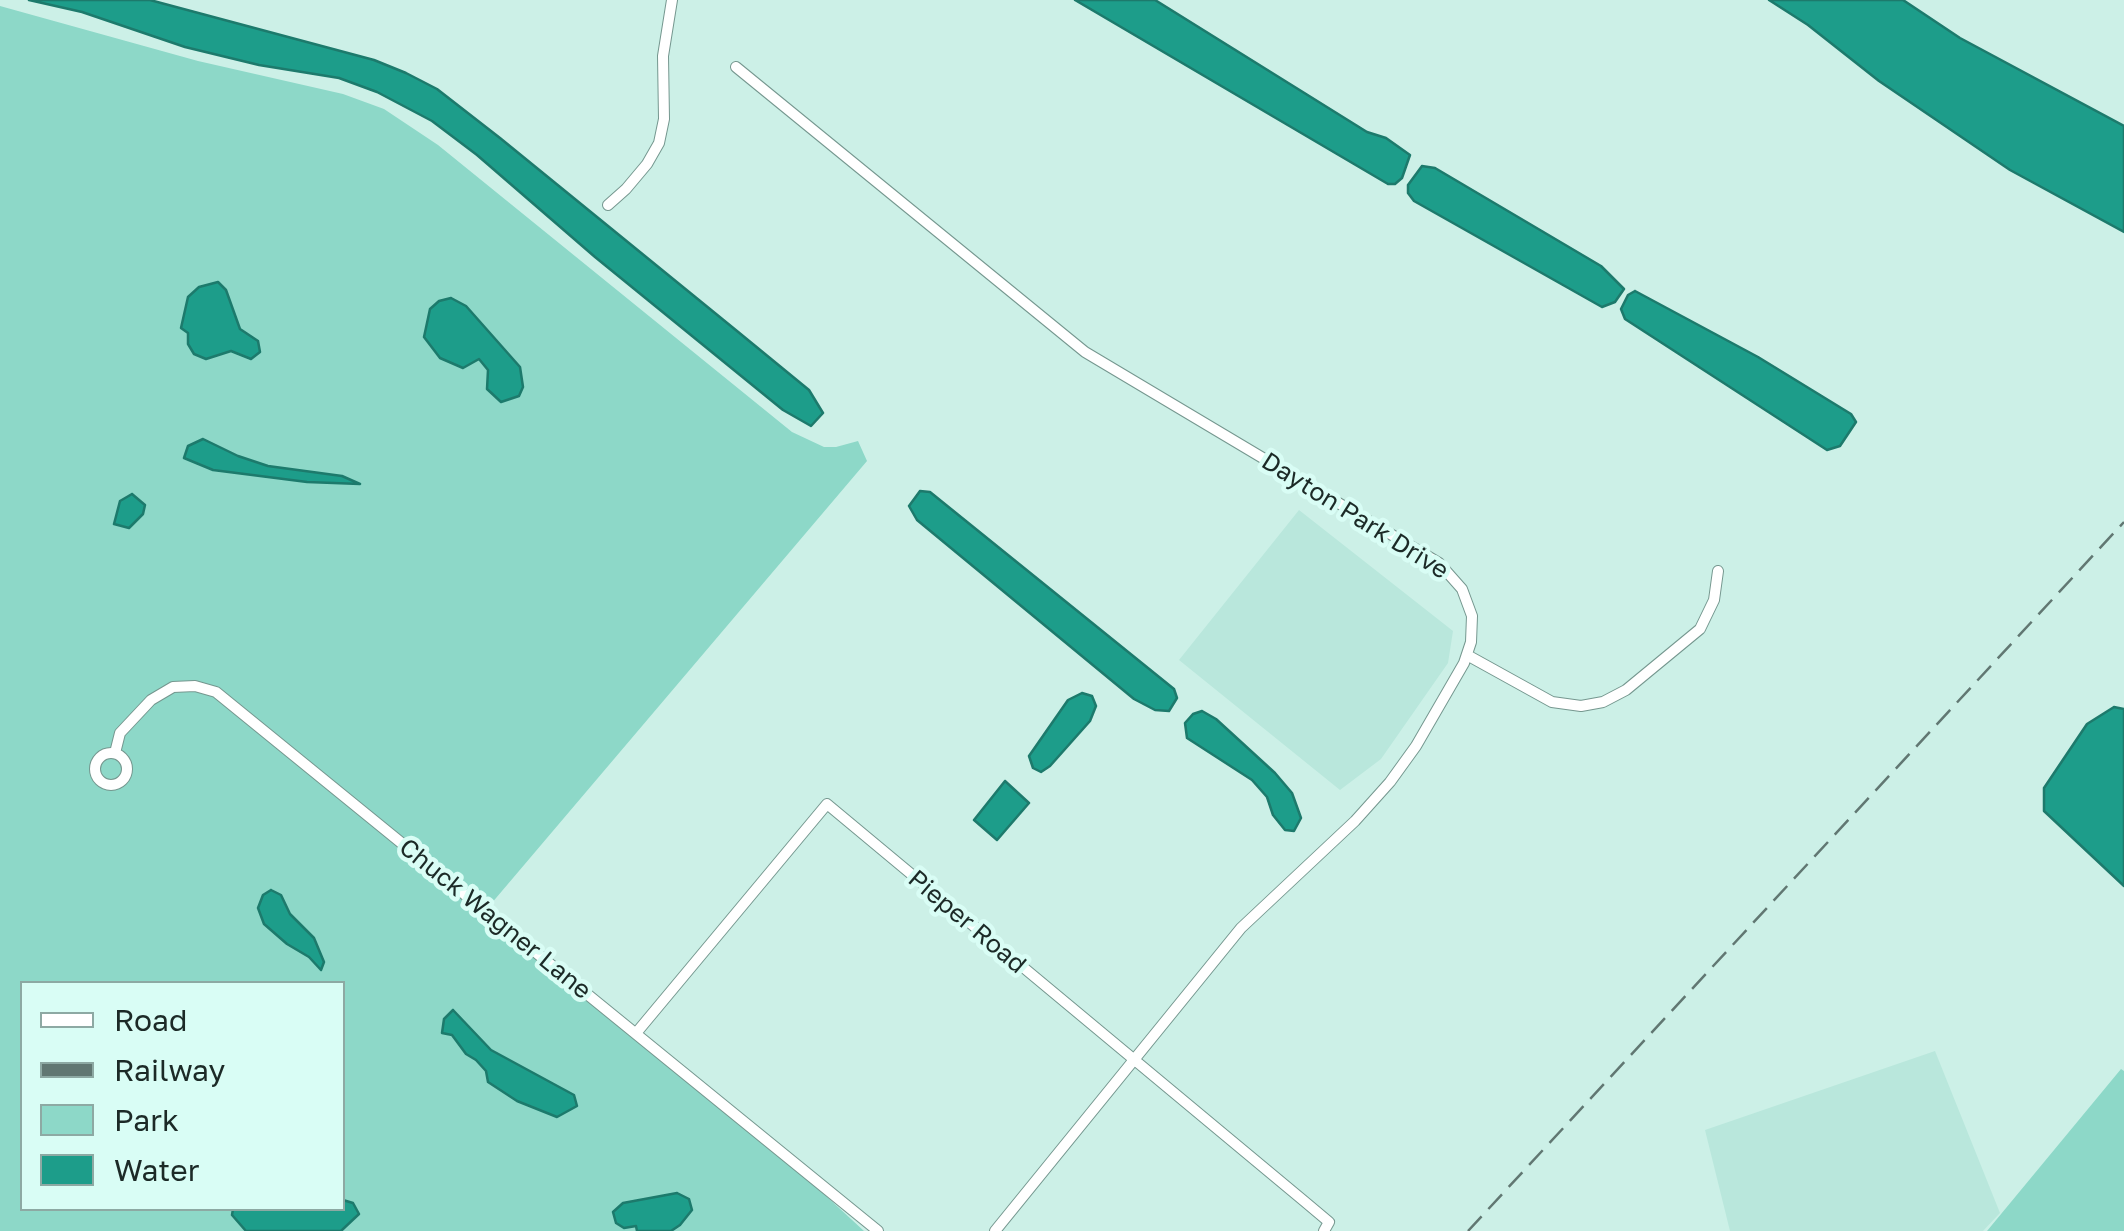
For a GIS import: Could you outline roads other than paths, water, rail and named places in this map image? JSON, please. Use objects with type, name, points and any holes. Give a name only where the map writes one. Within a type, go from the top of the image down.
[{"type":"street","points":[[608,205],[647,164],[658,143],[664,119],[663,56],[672,0]]},
{"type":"street","name":"Dayton Park Drive","points":[[736,67],[1085,352],[1439,562],[1454,577],[1468,602],[1472,628],[1468,655],[1416,746],[1390,782],[1355,821],[1241,928],[995,1231]]},
{"type":"street","points":[[1468,655],[1552,702],[1581,706],[1603,702],[1626,690],[1700,629],[1714,600],[1718,572]]},
{"type":"street","name":"Chuck Wagner Lane","points":[[115,753],[120,733],[151,700],[174,687],[195,686],[216,692],[878,1231]]},
{"type":"street","name":"Pieper Road","points":[[637,1032],[827,804],[1329,1222],[1324,1231]]},
{"type":"water","points":[[29,0],[150,0],[374,60],[437,89],[809,390],[823,413],[811,426],[783,410],[477,155],[432,121],[377,92],[339,78],[259,65],[185,47],[82,12]]},
{"type":"water","points":[[1075,0],[1155,0],[1410,155],[1402,178],[1388,184]]},
{"type":"water","points":[[1769,0],[1903,0],[1960,38],[2124,126],[2124,232],[2010,170]]},
{"type":"water","points":[[1422,166],[1435,168],[1601,266],[1624,289],[1615,302],[1602,307],[1414,201],[1408,185]]},
{"type":"water","points":[[218,282],[226,290],[240,329],[258,341],[260,352],[251,359],[231,351],[206,359],[194,354],[188,344],[188,333],[181,328],[188,297],[199,287]]},
{"type":"water","points":[[1635,291],[1758,357],[1851,414],[1856,422],[1840,446],[1827,450],[1625,319],[1621,309],[1628,295]]},
{"type":"water","points":[[451,298],[466,306],[520,367],[523,387],[519,396],[501,402],[487,389],[488,370],[479,359],[463,368],[440,358],[424,337],[430,309]]},
{"type":"water","points":[[203,439],[268,466],[342,476],[360,484],[307,482],[213,470],[184,458],[188,446]]},
{"type":"water","points":[[920,491],[930,492],[1174,689],[1177,698],[1169,711],[1155,710],[1134,699],[917,520],[909,506]]},
{"type":"water","points":[[132,494],[145,505],[143,514],[129,528],[114,524],[120,501]]},
{"type":"water","points":[[1082,693],[1092,696],[1096,706],[1090,721],[1050,766],[1041,772],[1033,768],[1029,756],[1068,700]]},
{"type":"water","points":[[2114,707],[2124,709],[2124,886],[2044,811],[2044,788],[2087,724]]},
{"type":"water","points":[[1202,711],[1216,719],[1292,793],[1301,818],[1294,831],[1285,830],[1273,815],[1267,797],[1252,780],[1187,738],[1185,723]]},
{"type":"water","points":[[1005,781],[1029,803],[997,840],[974,820]]},
{"type":"water","points":[[271,890],[281,895],[290,914],[314,938],[324,962],[321,970],[264,924],[258,908],[263,895]]},
{"type":"water","points":[[453,1010],[491,1050],[574,1095],[577,1106],[557,1117],[517,1101],[488,1082],[486,1071],[476,1060],[466,1054],[452,1035],[442,1033],[444,1019]]},
{"type":"water","points":[[677,1193],[689,1199],[692,1210],[671,1231],[637,1231],[636,1226],[624,1228],[616,1223],[613,1212],[623,1203]]},
{"type":"water","points":[[345,1201],[353,1203],[359,1214],[341,1231],[246,1231],[233,1211],[345,1211]]},
{"type":"railway","points":[[1468,1231],[2124,522]]}]
